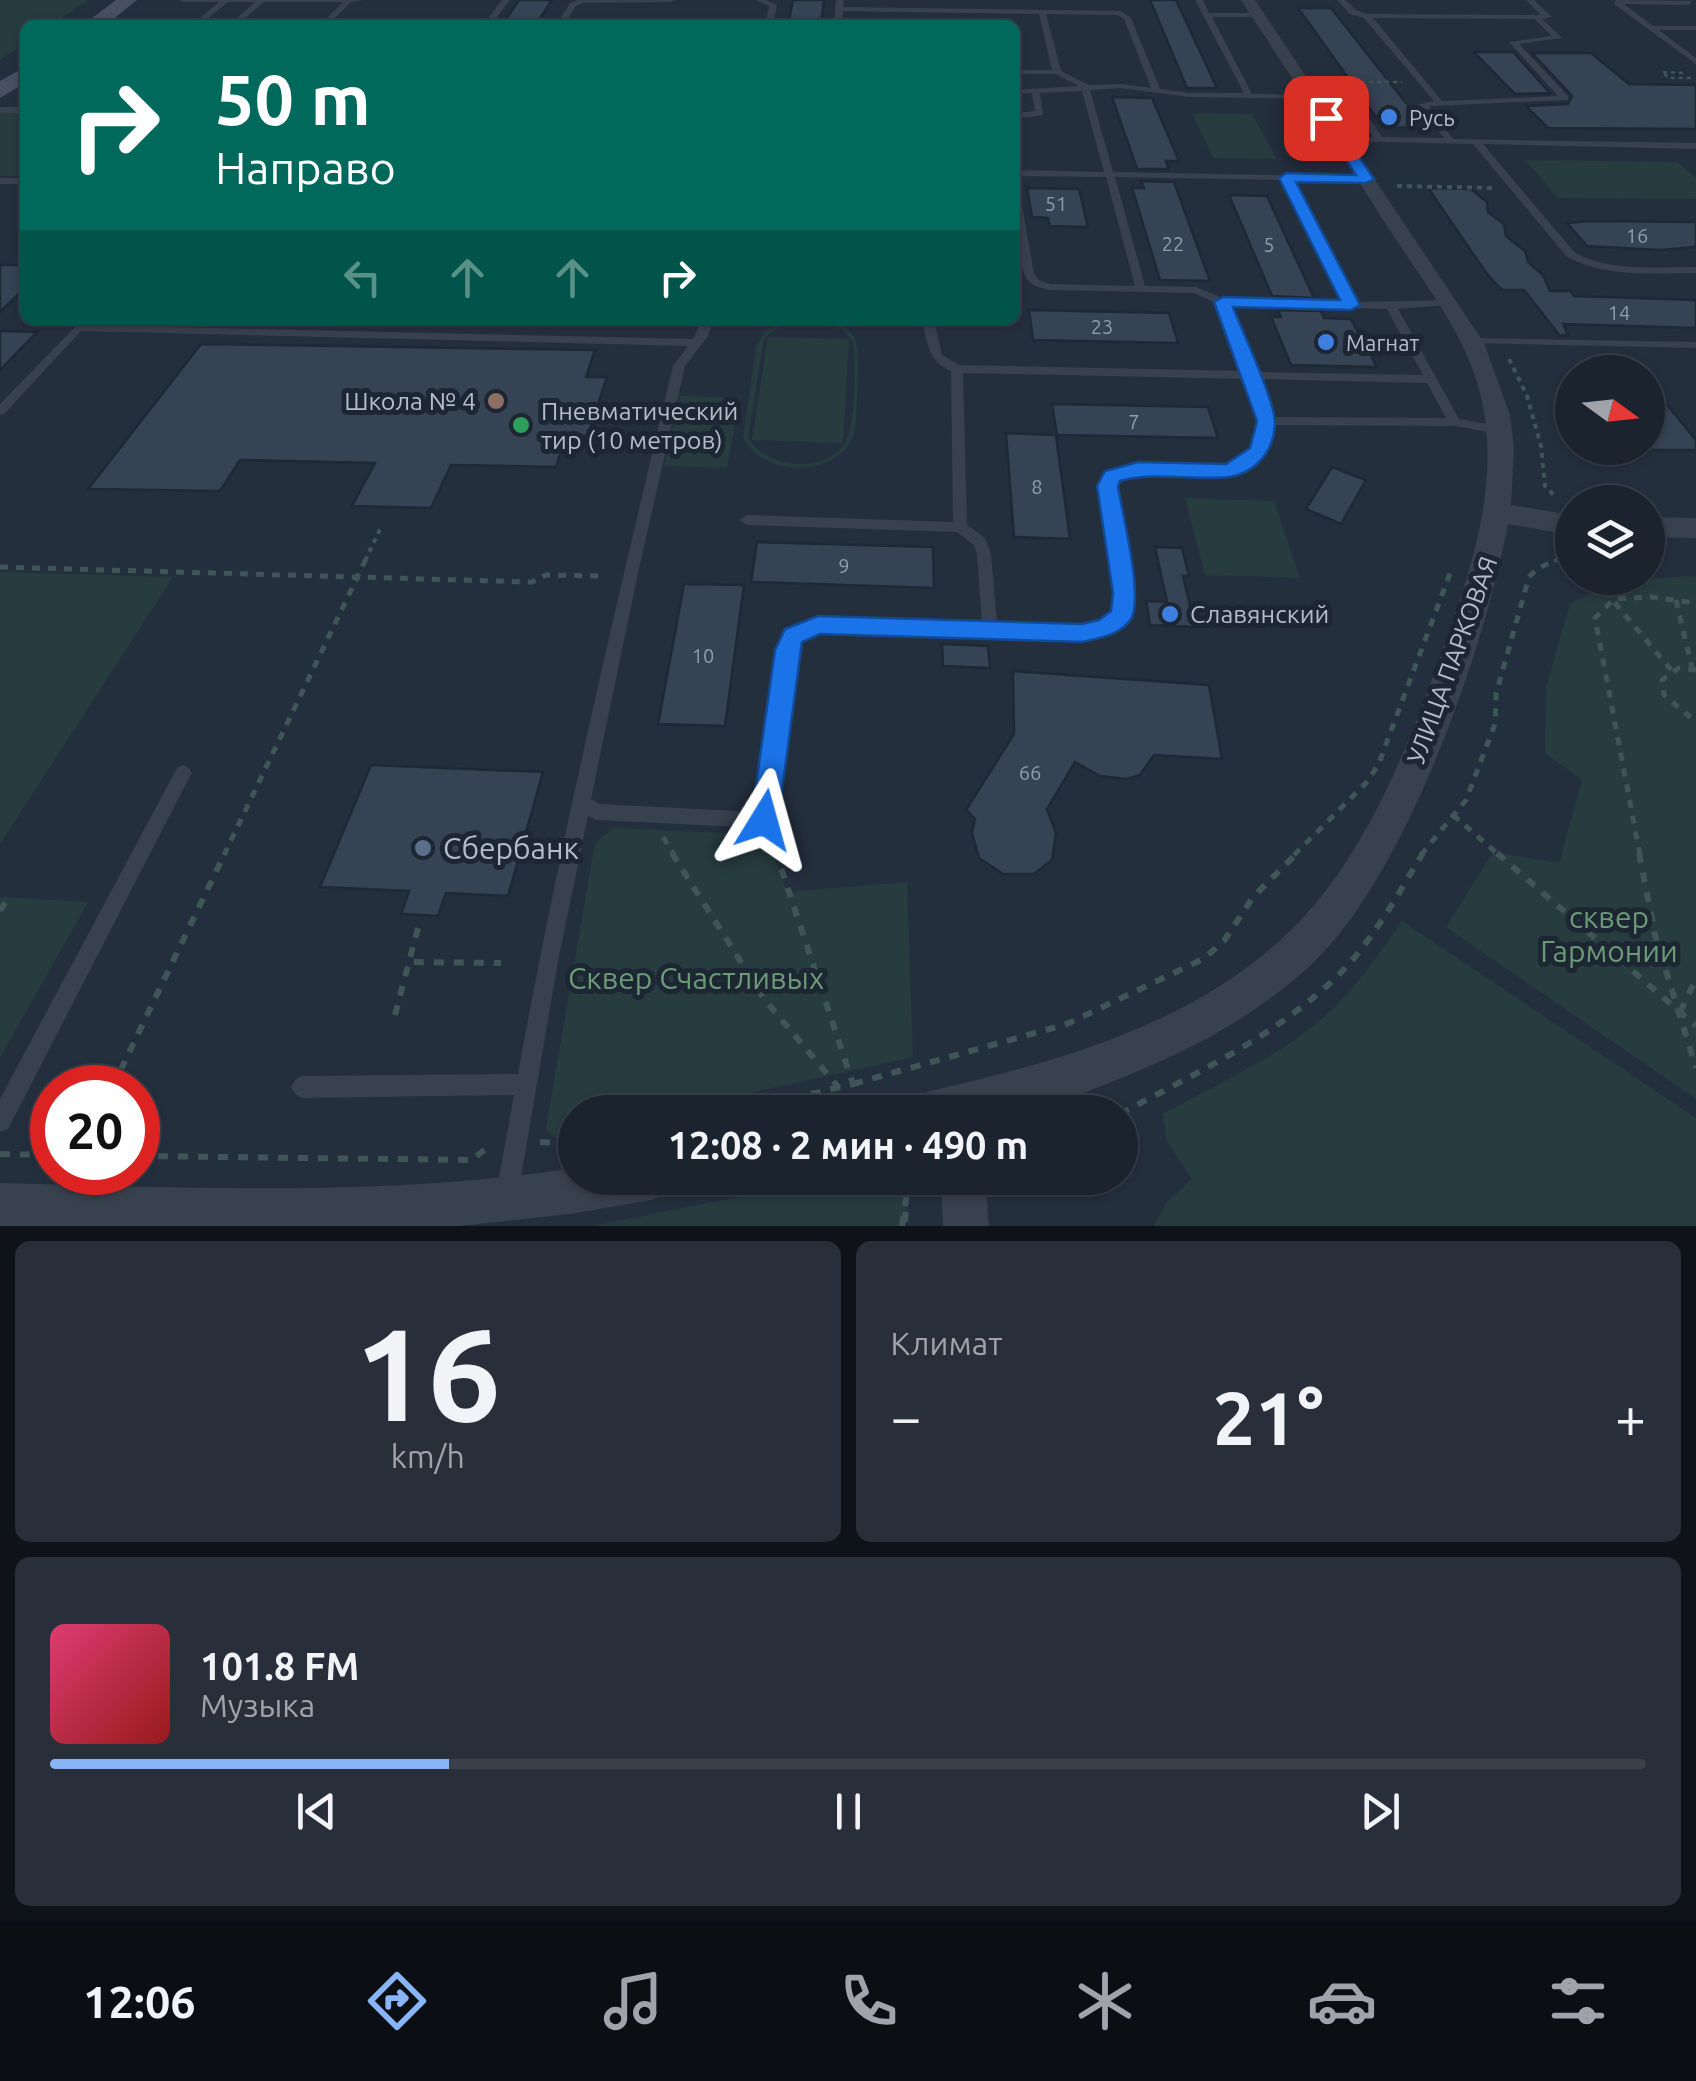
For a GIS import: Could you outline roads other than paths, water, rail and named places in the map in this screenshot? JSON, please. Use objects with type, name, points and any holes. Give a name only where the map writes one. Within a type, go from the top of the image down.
[{"type":"main road","points":[[100,20],[128,0]]},
{"type":"street","name":"УЛИЦА ПАРКОВАЯ","points":[[998,1095],[1086,1068],[1182,1029],[1226,1005],[1268,976],[1336,908],[1381,838],[1423,747],[1489,559],[1500,513],[1499,430],[1489,382],[1470,341],[1382,182],[1340,139],[1253,8]]},
{"type":"street","points":[[1500,513],[1555,522]]},
{"type":"street","points":[[1665,527],[1696,528]]},
{"type":"street","points":[[0,1206],[308,1210],[506,1202],[558,1193]]},
{"type":"street","points":[[964,1195],[966,1226]]},
{"type":"lane","points":[[183,0],[359,0]]},
{"type":"lane","points":[[491,20],[506,0]]},
{"type":"lane","points":[[563,20],[572,5],[582,1],[671,0]]},
{"type":"lane","points":[[760,0],[773,5],[770,20]]},
{"type":"lane","points":[[1095,0],[1100,12]]},
{"type":"lane","points":[[1199,0],[1249,96]]},
{"type":"lane","points":[[1340,0],[1352,12],[1367,16],[1548,16],[1530,0]]},
{"type":"lane","points":[[202,20],[225,1]]},
{"type":"lane","points":[[239,20],[260,1]]},
{"type":"lane","points":[[329,20],[348,1]]},
{"type":"lane","points":[[1690,4],[1617,2],[1696,62]]},
{"type":"lane","points":[[839,4],[1100,12],[1127,18],[1156,90]]},
{"type":"lane","points":[[1206,15],[1253,8]]},
{"type":"lane","points":[[1042,12],[1057,72]]},
{"type":"lane","points":[[1367,16],[1438,100]]},
{"type":"lane","points":[[1450,141],[1423,104],[1438,100],[1566,98],[1513,42],[1558,38],[1537,18]]},
{"type":"lane","points":[[1650,28],[1696,28]]},
{"type":"lane","points":[[1020,72],[1057,72],[1085,86],[1141,289]]},
{"type":"lane","points":[[1020,92],[1085,86],[1249,96],[1336,88],[1347,94],[1379,140]]},
{"type":"lane","points":[[1020,115],[1040,112],[1036,92]]},
{"type":"lane","points":[[1340,139],[1696,146]]},
{"type":"lane","points":[[1476,141],[1572,255],[1583,262],[1610,269],[1696,270]]},
{"type":"lane","points":[[1020,173],[1382,182]]},
{"type":"lane","points":[[1286,178],[1351,305]]},
{"type":"lane","points":[[1020,223],[1029,275],[1036,283],[1050,287],[1196,290],[1223,302],[1391,306],[1448,302]]},
{"type":"lane","points":[[583,803],[596,812],[764,820],[786,650],[793,636],[818,625],[1082,633],[1106,627],[1122,615],[1124,593],[1108,486],[1112,476],[1138,469],[1241,468],[1259,451],[1266,421],[1223,302]]},
{"type":"lane","points":[[1391,306],[1455,422]]},
{"type":"lane","points":[[0,411],[81,325]]},
{"type":"lane","points":[[113,325],[696,344]]},
{"type":"lane","points":[[506,1202],[548,956],[679,366],[706,325]]},
{"type":"lane","points":[[929,325],[937,361],[957,369],[1430,378]]},
{"type":"lane","points":[[1470,341],[1696,346]]},
{"type":"lane","points":[[957,369],[960,527]]},
{"type":"lane","points":[[1266,421],[1455,422],[1499,430]]},
{"type":"lane","points":[[747,520],[960,527],[980,542],[984,554],[990,631]]},
{"type":"lane","points":[[0,1121],[183,773]]},
{"type":"lane","points":[[302,1087],[526,1084]]},
{"type":"place","name":"Русь","points":[[1389,117]]},
{"type":"place","name":"Магнат","points":[[1326,342]]},
{"type":"place","name":"Школа № 4","points":[[496,401]]},
{"type":"place","name":"Пневматический тир (10 метров)","points":[[521,425]]},
{"type":"place","name":"Славянский","points":[[1170,614]]},
{"type":"place","name":"Сбербанк","points":[[423,848]]},
{"type":"park label","name":"сквер Гармонии","points":[[1609,934]]},
{"type":"park label","name":"Сквер Счастливых","points":[[696,978]]}]
